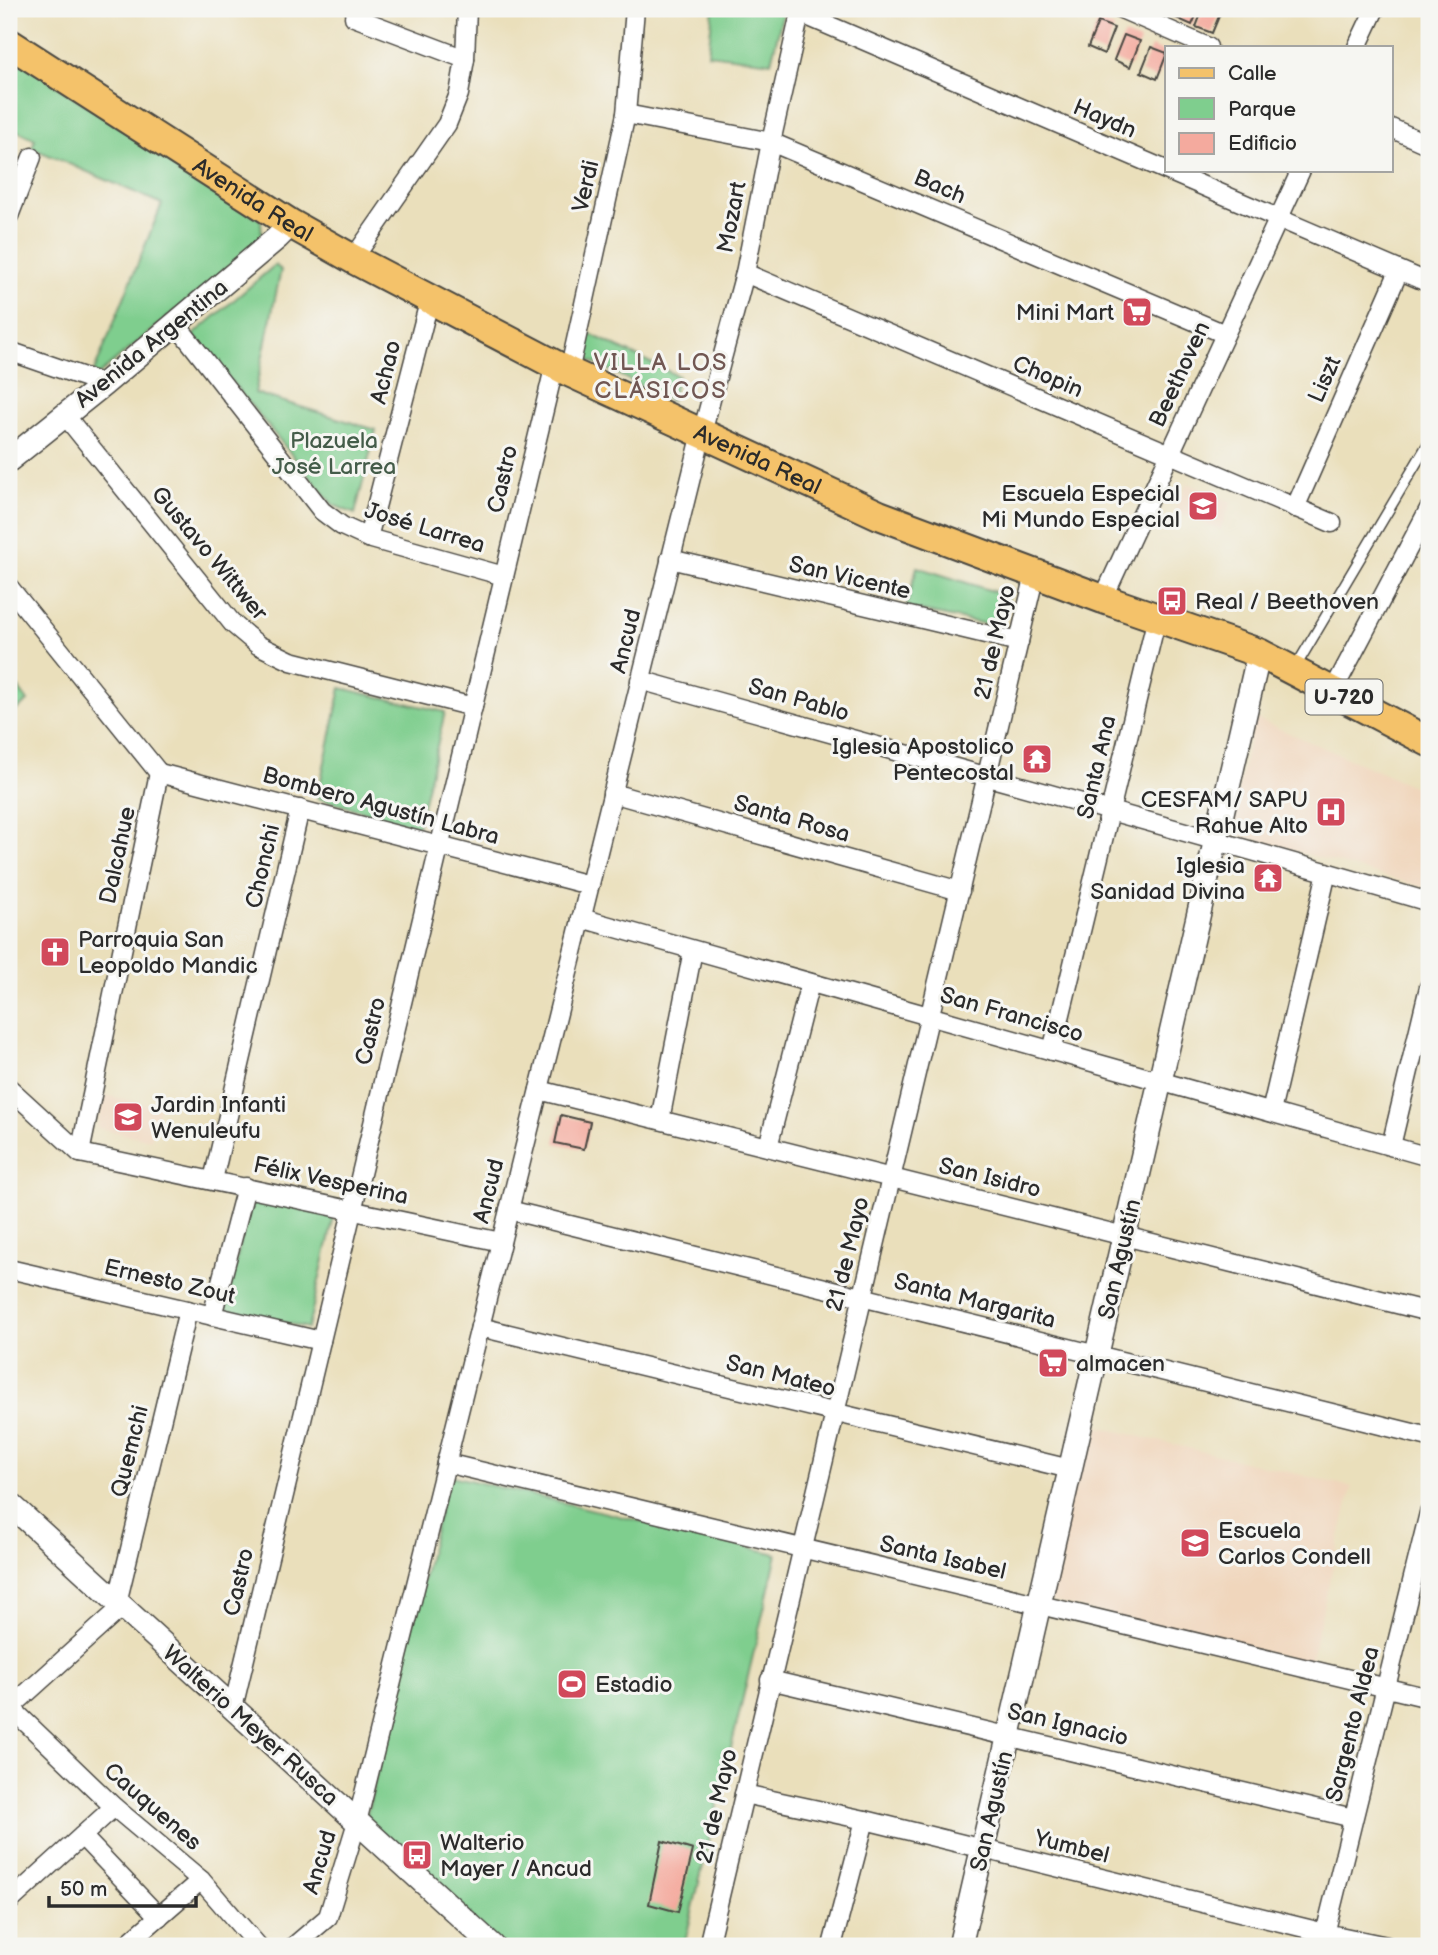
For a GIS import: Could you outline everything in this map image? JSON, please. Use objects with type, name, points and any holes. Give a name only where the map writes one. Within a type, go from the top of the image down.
[{"type":"main road","name":"Avenida Real","points":[[9,43],[291,225],[562,368],[879,515],[1102,599],[1259,653],[1429,741]]},
{"type":"street","points":[[353,259],[447,124],[459,94],[465,59],[467,9]]},
{"type":"street","name":"Verdi","points":[[562,368],[626,114],[635,9]]},
{"type":"street","points":[[1121,9],[1206,46]]},
{"type":"street","points":[[1357,46],[1375,9]]},
{"type":"street","name":"Mozart","points":[[702,433],[745,273],[801,11]]},
{"type":"street","name":"Haydn","points":[[801,11],[1165,170]]},
{"type":"street","points":[[354,17],[465,59]]},
{"type":"street","name":"Bach","points":[[626,114],[771,142],[1225,334]]},
{"type":"street","points":[[1392,128],[1429,145]]},
{"type":"street","points":[[9,216],[32,157]]},
{"type":"street","name":"Haydn","points":[[1170,172],[1429,283]]},
{"type":"street","name":"Beethoven","points":[[1102,599],[1300,172]]},
{"type":"street","name":"Avenida Argentina","points":[[9,460],[176,324],[291,225]]},
{"type":"street","name":"Liszt","points":[[1295,508],[1399,271]]},
{"type":"street","name":"Chopin","points":[[745,273],[1332,523]]},
{"type":"street","name":"Achao","points":[[368,538],[430,299]]},
{"type":"street","name":"José Larrea","points":[[176,324],[322,511],[342,526],[368,538],[504,576]]},
{"type":"street","points":[[9,351],[104,384]]},
{"type":"street","name":"Castro","points":[[233,1708],[504,576],[562,368]]},
{"type":"street","name":"Gustavo Wittwer","points":[[64,414],[233,624],[258,645],[291,661],[473,707]]},
{"type":"street","name":"Ancud","points":[[294,1946],[328,1917],[357,1822],[702,433]]},
{"type":"street","points":[[1333,691],[1429,509]]},
{"type":"street","name":"San Vicente","points":[[670,559],[1019,642]]},
{"type":"street","name":"21 de Mayo","points":[[708,1946],[1035,574]]},
{"type":"street","points":[[9,587],[159,773]]},
{"type":"street","name":"Santa Ana","points":[[1052,1051],[1157,617]]},
{"type":"street","name":"San Agustín","points":[[960,1946],[1259,653]]},
{"type":"street","name":"San Pablo","points":[[640,680],[987,778],[1111,810],[1429,902]]},
{"type":"street","name":"Bombero Agustín Labra","points":[[159,773],[589,886]]},
{"type":"street","name":"Dalcahue","points":[[80,1153],[159,773]]},
{"type":"street","name":"Santa Rosa","points":[[612,793],[960,891]]},
{"type":"street","name":"Chonchi","points":[[213,1180],[300,809]]},
{"type":"street","points":[[1271,1112],[1327,872]]},
{"type":"street","name":"San Francisco","points":[[581,918],[1429,1157]]},
{"type":"street","points":[[660,1120],[693,950]]},
{"type":"street","points":[[768,1147],[810,983]]},
{"type":"street","points":[[1391,1146],[1429,987]]},
{"type":"street","points":[[9,1088],[80,1153]]},
{"type":"street","name":"San Isidro","points":[[539,1090],[1429,1312]]},
{"type":"street","name":"Félix Vesperina","points":[[80,1153],[501,1242]]},
{"type":"street","points":[[212,1316],[246,1187]]},
{"type":"street","name":"Santa Margarita","points":[[509,1210],[1429,1437]]},
{"type":"street","name":"Ernesto Zout","points":[[9,1269],[321,1340]]},
{"type":"street","name":"Quemchi","points":[[119,1605],[188,1310]]},
{"type":"street","name":"San Mateo","points":[[480,1327],[1070,1469]]},
{"type":"street","name":"Santa Isabel","points":[[446,1463],[1429,1698]]},
{"type":"street","name":"Walterio Meyer Rusca","points":[[9,1503],[493,1946]]},
{"type":"street","name":"Sargento Aldea","points":[[1324,1939],[1429,1513]]},
{"type":"street","points":[[10,1708],[119,1605]]},
{"type":"street","name":"San Ignacio","points":[[770,1681],[1009,1735],[1353,1818]]},
{"type":"street","name":"Cauquenes","points":[[10,1708],[114,1807],[201,1880],[258,1946]]},
{"type":"street","name":"Yumbel","points":[[744,1794],[983,1849],[1324,1939],[1387,1946]]},
{"type":"street","points":[[9,1902],[114,1807]]},
{"type":"street","points":[[832,1946],[865,1820]]},
{"type":"street","points":[[82,1836],[159,1917]]},
{"type":"street","points":[[125,1946],[201,1880]]},
{"type":"lane","points":[[1294,670],[1429,442]]},
{"type":"shaded area","name":"Escuela Especial Mi Mundo Especial","points":[[1187,483],[1232,502],[1220,530],[1174,511]]},
{"type":"shaded area","name":"CESFAM/ SAPU Rahue Alto","points":[[1254,718],[1429,793],[1429,889],[1229,832]]},
{"type":"shaded area","name":"Jardin Infanti Wenuleufu","points":[[105,1095],[159,1107],[151,1140],[97,1128]]},
{"type":"shaded area","name":"Escuela Carlos Condell","points":[[1079,1422],[1352,1487],[1310,1663],[1038,1598]]},
{"type":"green space","points":[[713,9],[784,9],[771,62],[708,54]]},
{"type":"green space","points":[[9,54],[261,220],[262,239],[97,376],[93,374],[162,204],[32,148],[35,139],[9,127]]},
{"type":"green space","name":"Plazuela José Larrea","points":[[275,265],[281,270],[255,393],[376,430],[355,514],[333,505],[193,335]]},
{"type":"green space","points":[[588,333],[678,376],[671,401],[583,357]]},
{"type":"green space","points":[[917,567],[1008,596],[1000,627],[906,608]]},
{"type":"green space","points":[[9,675],[28,701],[9,716]]},
{"type":"green space","points":[[341,688],[445,712],[418,827],[317,798]]},
{"type":"green space","points":[[251,1197],[334,1217],[308,1328],[225,1309]]},
{"type":"green space","name":"Estadio","points":[[448,1475],[777,1554],[684,1946],[497,1946],[364,1826]]},
{"type":"building","points":[[1167,9],[1199,9],[1192,25],[1165,13]]},
{"type":"building","points":[[1203,9],[1222,9],[1212,33],[1196,27]]},
{"type":"building","points":[[1098,22],[1114,28],[1104,54],[1088,47]]},
{"type":"building","points":[[1124,35],[1140,41],[1130,67],[1114,60]]},
{"type":"building","points":[[1151,47],[1165,52],[1157,79],[1141,72]]},
{"type":"building","points":[[561,1115],[590,1122],[584,1149],[555,1143]]},
{"type":"building","points":[[662,1841],[693,1850],[678,1912],[649,1904]]},
{"type":"place","name":"Mini Mart","points":[[1137,312]]},
{"type":"place","name":"Escuela Especial Mi Mundo Especial","points":[[1203,506]]},
{"type":"place","name":"Real / Beethoven","points":[[1172,601]]},
{"type":"place","name":"Iglesia Apostolico Pentecostal","points":[[1037,759]]},
{"type":"place","name":"CESFAM/ SAPU Rahue Alto","points":[[1331,812]]},
{"type":"place","name":"Iglesia Sanidad Divina","points":[[1268,878]]},
{"type":"place","name":"Parroquia San Leopoldo Mandic","points":[[55,952]]},
{"type":"place","name":"Jardin Infanti Wenuleufu","points":[[128,1117]]},
{"type":"place","name":"almacen","points":[[1053,1363]]},
{"type":"place","name":"Escuela Carlos Condell","points":[[1195,1543]]},
{"type":"place","name":"Estadio","points":[[572,1684]]},
{"type":"place","name":"Walterio Mayer / Ancud","points":[[417,1855]]},
{"type":"district","name":"VILLA LOS CLÁSICOS","points":[[661,376]]}]
